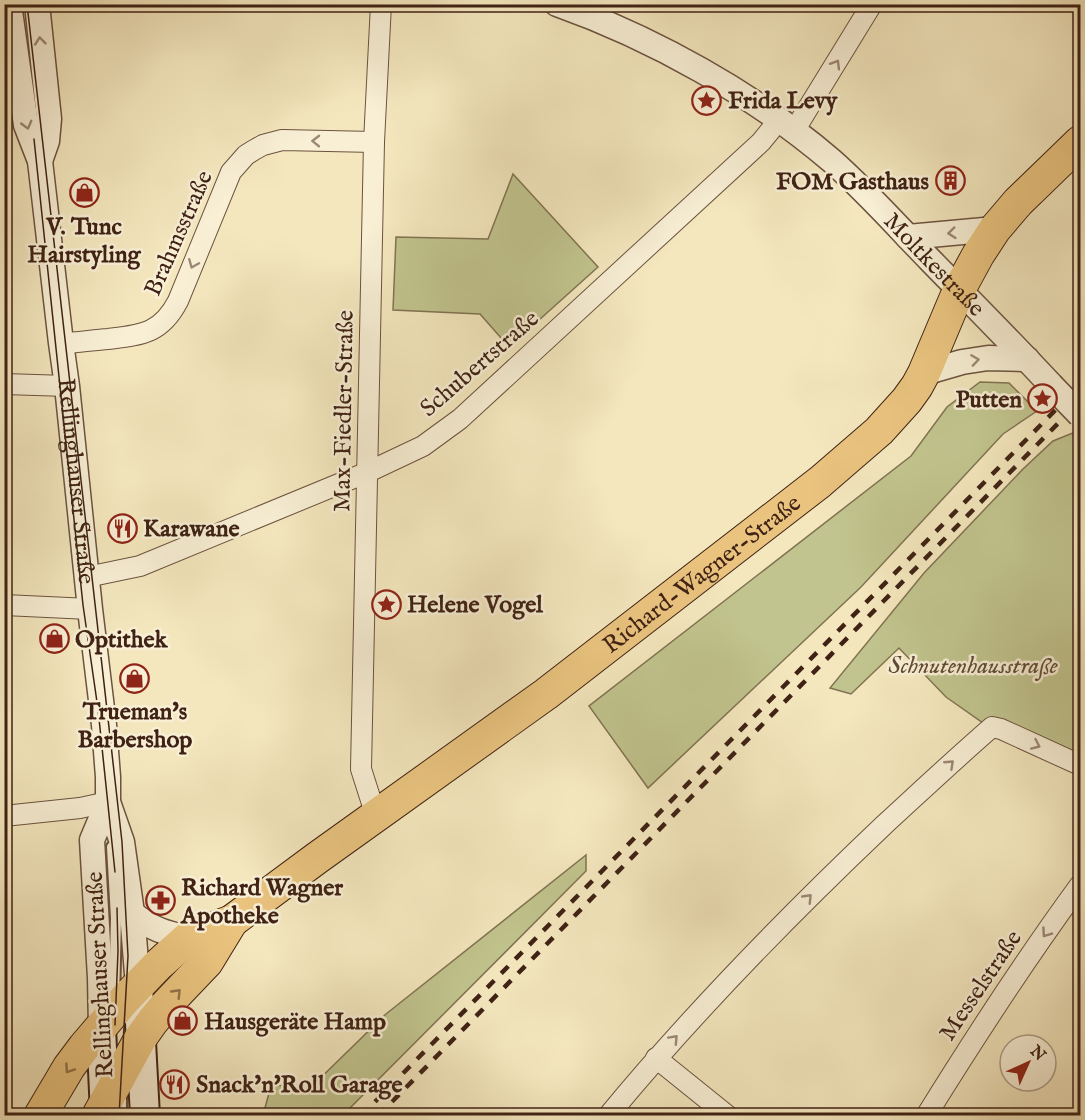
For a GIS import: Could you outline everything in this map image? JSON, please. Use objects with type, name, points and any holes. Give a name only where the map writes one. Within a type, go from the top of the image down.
[{"type":"main road","name":"Richard-Wagner-Straße","points":[[40,1116],[69,1067],[101,1028],[158,965],[188,938],[232,921],[546,694],[820,482],[879,431],[907,400],[924,373],[959,290],[995,229],[1018,202],[1080,142]]},
{"type":"main road","name":"Richard-Wagner-Straße","points":[[107,1113],[141,1039],[166,1005],[207,962],[232,921]]},
{"type":"main road","name":"Rellinghauser Straße","points":[[138,986],[145,1116]]},
{"type":"main road","name":"Rellinghauser Straße","points":[[101,1028],[107,1113]]},
{"type":"street","name":"Rellinghauser Straße","points":[[9,4],[26,125],[40,161],[104,725],[108,802],[122,842],[132,913],[138,986]]},
{"type":"street","name":"Rellinghauser Straße","points":[[36,4],[49,119],[47,141],[40,161]]},
{"type":"street","name":"Max-Fiedler-Straße","points":[[376,816],[361,769],[374,142],[381,4]]},
{"type":"street","name":"Moltkestraße","points":[[557,4],[592,10],[719,81],[787,126],[831,161],[868,196],[1080,415]]},
{"type":"street","name":"Schubertstraße","points":[[87,578],[140,566],[368,472],[423,446],[460,419],[761,142],[787,126],[872,4]]},
{"type":"street","name":"Brahmsstraße","points":[[61,343],[137,335],[154,329],[167,319],[178,301],[231,172],[246,155],[263,145],[282,140],[374,142]]},
{"type":"street","points":[[908,237],[995,229]]},
{"type":"street","points":[[924,373],[962,362],[988,358],[1027,359]]},
{"type":"street","points":[[4,384],[67,386]]},
{"type":"street","points":[[4,605],[90,609]]},
{"type":"street","points":[[608,1116],[656,1058],[818,888],[992,727],[1080,765]]},
{"type":"street","name":"Rellinghauser Straße","points":[[101,1028],[92,840],[108,802]]},
{"type":"street","points":[[4,816],[80,808],[108,802]]},
{"type":"street","name":"Messelstraße","points":[[926,1116],[964,1054],[1080,885]]},
{"type":"street","points":[[132,913],[156,929],[188,938]]},
{"type":"street","points":[[656,1058],[728,1116]]},
{"type":"green space","points":[[513,174],[598,267],[509,347],[480,314],[393,310],[396,237],[488,239]]},
{"type":"green space","points":[[980,382],[1009,383],[1037,411],[1003,434],[861,587],[648,788],[589,706],[911,456],[947,407]]},
{"type":"green space","name":"Schnutenhausstraße","points":[[1080,430],[1080,763],[986,725],[946,697],[899,648],[851,694],[830,688],[924,573],[1023,469],[1053,441]]},
{"type":"green space","points":[[586,855],[586,871],[343,1115],[263,1115],[271,1086],[294,1085],[304,1094],[386,1014]]},
{"type":"tram line","points":[[27,4],[122,842],[128,956],[119,1116]]},
{"type":"tram line","points":[[34,139],[83,605],[98,709],[115,872]]},
{"type":"tram line","points":[[115,1025],[117,908]]},
{"type":"railway","points":[[361,1116],[1080,385]]},
{"type":"railway","points":[[378,1116],[1080,401]]},
{"type":"place","name":"Frida Levy","points":[[707,100]]},
{"type":"place","name":"FOM Gasthaus","points":[[950,181]]},
{"type":"place","name":"V. Tunc Hairstyling","points":[[84,193]]},
{"type":"place","name":"Putten","points":[[1043,399]]},
{"type":"place","name":"Karawane","points":[[122,528]]},
{"type":"place","name":"Helene Vogel","points":[[386,604]]},
{"type":"place","name":"Optithek","points":[[54,639]]},
{"type":"place","name":"Trueman's Barbershop","points":[[135,678]]},
{"type":"place","name":"Richard Wagner Apotheke","points":[[160,901]]},
{"type":"place","name":"Hausgeräte Hamp","points":[[183,1021]]},
{"type":"place","name":"Snack'n'Roll Garage","points":[[175,1084]]}]
